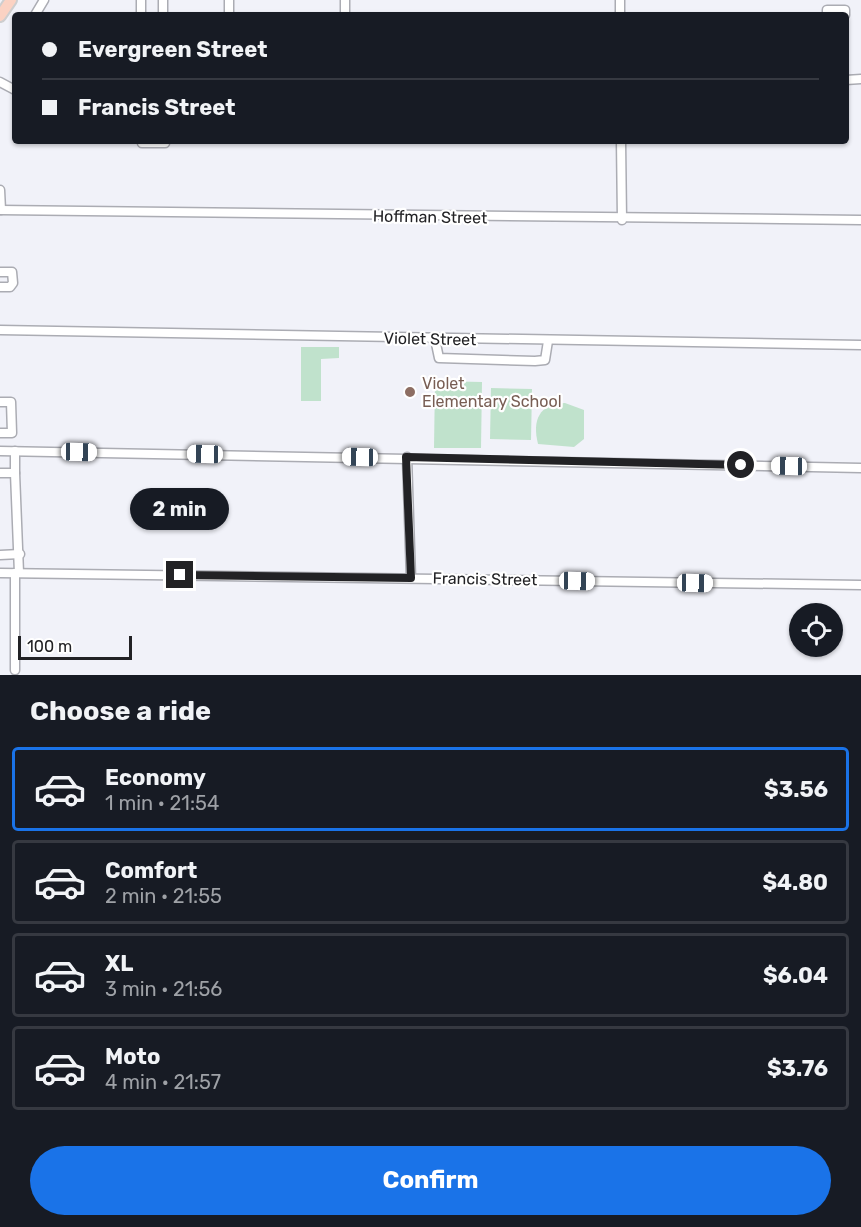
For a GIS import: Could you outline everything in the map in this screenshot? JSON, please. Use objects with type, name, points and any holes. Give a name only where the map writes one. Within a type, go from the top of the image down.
[{"type":"main road","points":[[0,16],[11,0]]},
{"type":"street","points":[[827,12],[827,10],[845,10],[845,12]]},
{"type":"street","points":[[621,144],[622,220]]},
{"type":"street","points":[[0,190],[1,210]]},
{"type":"street","name":"Hoffman Street","points":[[1,210],[622,220],[861,220]]},
{"type":"street","points":[[0,272],[12,272],[13,276],[10,287],[0,287]]},
{"type":"street","name":"Violet Street","points":[[0,330],[861,345]]},
{"type":"street","points":[[435,339],[439,358],[535,361],[545,360],[548,341]]},
{"type":"street","points":[[0,402],[11,402],[12,433],[0,433]]},
{"type":"street","points":[[0,451],[406,457],[861,468]]},
{"type":"street","points":[[15,451],[20,554],[17,573],[15,670]]},
{"type":"street","points":[[406,457],[411,578]]},
{"type":"street","points":[[0,473],[15,473]]},
{"type":"street","points":[[0,555],[20,554]]},
{"type":"street","name":"Francis Street","points":[[0,573],[861,585]]},
{"type":"green space","points":[[301,347],[339,347],[339,358],[321,359],[321,401],[301,401]]},
{"type":"green space","points":[[435,381],[482,382],[481,448],[434,448]]},
{"type":"green space","points":[[491,388],[532,389],[531,440],[490,439]]},
{"type":"green space","points":[[565,403],[584,410],[584,439],[574,447],[538,444],[537,421],[543,410],[549,406]]},
{"type":"place","name":"Violet Elementary School","points":[[410,392]]},
{"type":"route","points":[[180,575],[411,578],[406,457],[741,465]]}]
